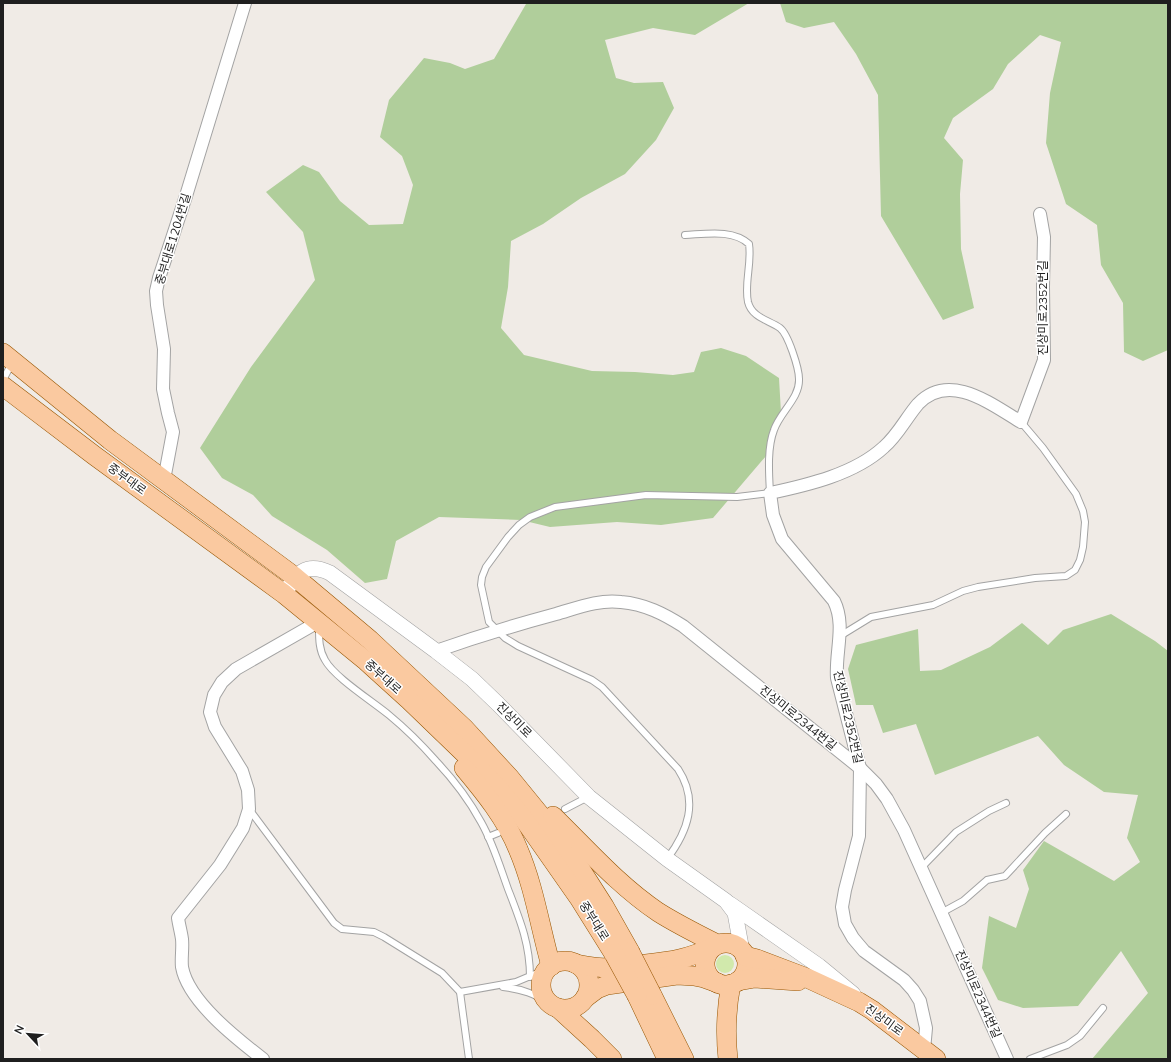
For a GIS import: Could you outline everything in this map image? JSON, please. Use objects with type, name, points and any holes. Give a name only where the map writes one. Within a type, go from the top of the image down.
[{"type":"main road","name":"중부대로","points":[[8,357],[110,440],[295,577],[370,640],[464,728],[510,778],[550,827],[585,876],[604,906],[622,953]]},
{"type":"main road","name":"중부대로","points":[[3,386],[94,456],[284,594],[366,661],[409,700],[466,754],[497,787],[523,818],[579,898],[622,953]]},
{"type":"main road","points":[[409,700],[470,775],[493,806],[517,847],[526,868],[543,971],[541,984],[545,999],[592,1039],[612,1059]]},
{"type":"main road","points":[[464,728],[613,876],[658,911],[678,924],[718,945]]},
{"type":"main road","points":[[543,971],[560,962],[568,961],[593,967],[608,968],[681,960],[696,956],[718,945],[731,943],[737,946],[743,953],[746,963],[742,976],[729,982],[677,975],[607,985],[597,989],[580,1004],[573,1008],[566,1009],[554,1006]]},
{"type":"main road","points":[[718,945],[707,954],[705,960],[705,968],[712,980],[729,982],[756,978],[775,979],[828,987]]},
{"type":"main road","points":[[622,953],[645,995],[684,1059]]},
{"type":"main road","points":[[743,953],[828,987]]},
{"type":"main road","points":[[576,964],[582,968],[588,982],[588,990],[585,998]]},
{"type":"main road","points":[[728,1059],[725,1021],[729,982]]},
{"type":"main road","name":"진상미로","points":[[828,987],[844,994],[872,1010],[930,1055]]},
{"type":"main road","points":[[645,995],[667,1059]]},
{"type":"street","name":"중부대로1204번길","points":[[164,480],[174,432],[163,389],[164,349],[156,291],[245,3]]},
{"type":"street","name":"진상미로2352번길","points":[[1021,422],[1044,360],[1044,237],[1040,214]]},
{"type":"street","points":[[770,493],[798,487],[861,464],[884,447],[917,406],[934,392],[956,390],[970,394],[986,401],[1021,422]]},
{"type":"street","name":"진상미로2352번길","points":[[770,493],[773,516],[782,539],[834,601],[839,611],[841,624],[836,678],[860,768],[859,836],[842,907],[845,924],[853,938],[864,951],[904,980],[913,990],[920,1001],[930,1055]]},
{"type":"street","name":"진상미로","points":[[284,594],[295,577],[306,569],[313,568],[330,573],[436,651],[472,680],[498,704],[589,797],[667,859],[726,901],[735,913]]},
{"type":"street","name":"진상미로2344번길","points":[[436,651],[497,630],[601,602],[621,601],[644,606],[665,615],[683,626],[860,768],[876,784],[887,799],[904,830],[1006,1059]]},
{"type":"street","points":[[264,1059],[241,1042],[203,1006],[188,986],[182,966],[182,940],[178,918],[220,865],[243,828],[250,809],[248,790],[242,771],[215,727],[210,712],[214,695],[222,682],[236,669],[318,622]]},
{"type":"street","points":[[726,901],[819,966],[872,1010]]},
{"type":"street","points":[[718,945],[731,936],[734,929],[735,913]]},
{"type":"street","points":[[735,913],[743,953]]},
{"type":"lane","points":[[667,859],[678,845],[690,805],[685,780],[678,770],[602,687],[592,680],[518,646],[505,638],[489,622],[481,585],[486,567],[508,537],[519,525],[530,517],[555,507],[646,495],[737,497],[770,493],[769,461],[774,429],[797,392],[800,380],[798,370],[786,336],[781,329],[759,317],[752,310],[748,302],[751,254],[749,244],[743,238],[721,234],[685,235]]},
{"type":"lane","points":[[3,380],[8,357]]},
{"type":"lane","points":[[840,636],[871,617],[933,605],[963,591],[978,587],[1036,578],[1066,576],[1075,570],[1080,560],[1083,547],[1085,522],[1083,511],[1076,494],[1043,448],[1021,422]]},
{"type":"lane","points":[[318,622],[320,648],[332,671],[390,715],[438,762],[481,821],[527,942],[530,958],[543,971],[516,982],[460,992]]},
{"type":"lane","points":[[565,809],[589,797]]},
{"type":"lane","points":[[921,868],[956,832],[989,811],[1006,803]]},
{"type":"lane","points":[[250,809],[334,923],[342,929],[374,932],[384,937],[442,973],[460,992],[469,1059]]},
{"type":"lane","points":[[941,913],[963,901],[987,880],[1005,876],[1045,833],[1066,814]]},
{"type":"lane","points":[[488,837],[498,833]]},
{"type":"lane","points":[[496,986],[527,991],[554,1006]]},
{"type":"lane","points":[[1030,1059],[1066,1046],[1080,1036],[1103,1008]]},
{"type":"green space","points":[[525,3],[749,3],[695,35],[653,28],[605,40],[616,78],[634,83],[663,82],[674,108],[656,140],[625,174],[581,198],[543,224],[511,241],[508,287],[501,328],[524,355],[592,371],[673,375],[694,372],[701,352],[721,348],[746,356],[779,378],[781,413],[772,449],[713,518],[661,525],[617,522],[550,527],[521,520],[439,517],[396,541],[387,579],[365,583],[327,550],[272,516],[253,495],[222,478],[200,448],[251,367],[315,280],[303,232],[266,192],[303,165],[319,172],[340,201],[369,225],[403,224],[413,185],[402,156],[380,137],[389,100],[424,58],[450,63],[465,69],[494,59],[526,4]]},
{"type":"green space","points":[[780,3],[1168,3],[1168,350],[1143,361],[1124,352],[1123,303],[1101,265],[1097,225],[1066,204],[1046,143],[1050,93],[1061,42],[1040,35],[1008,64],[993,89],[953,118],[944,138],[963,160],[960,194],[961,249],[974,308],[943,320],[881,216],[878,95],[856,54],[834,22],[804,28],[786,22]]},
{"type":"green space","points":[[1111,614],[1155,641],[1168,651],[1168,1059],[1092,1059],[1148,993],[1121,951],[1078,1006],[1023,1008],[998,1000],[982,968],[989,916],[1016,928],[1029,889],[1023,870],[1044,841],[1114,881],[1140,862],[1127,838],[1138,795],[1104,792],[1064,765],[1038,736],[935,775],[916,724],[883,733],[873,705],[856,705],[848,669],[856,645],[918,629],[920,671],[941,670],[990,647],[1022,623],[1048,645],[1063,630]]},
{"type":"green space","points":[[725,955],[732,957],[734,964],[732,971],[725,973],[718,971],[716,964],[718,957]]}]
